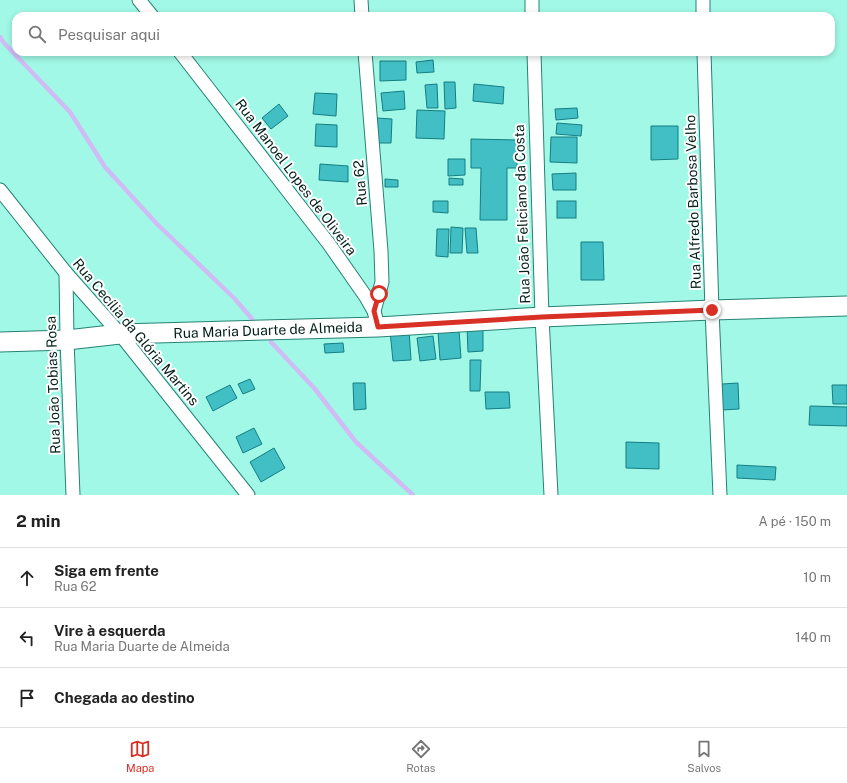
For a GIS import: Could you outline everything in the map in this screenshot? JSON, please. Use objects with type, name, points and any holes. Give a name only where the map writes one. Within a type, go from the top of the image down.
[{"type":"street","points":[[139,0],[149,12]]},
{"type":"street","points":[[361,0],[362,12]]},
{"type":"street","points":[[532,0],[532,12]]},
{"type":"street","points":[[703,0],[703,12]]},
{"type":"street","name":"Rua Manoel Lopes de Oliveira","points":[[183,56],[328,244],[366,297],[376,319]]},
{"type":"street","name":"Rua 62","points":[[365,56],[381,251],[382,282],[376,319]]},
{"type":"street","name":"Rua João Feliciano da Costa","points":[[534,56],[542,317],[551,495]]},
{"type":"street","name":"Rua Alfredo Barbosa Velho","points":[[704,56],[712,310],[720,495]]},
{"type":"street","name":"Rua Cecília da Glória Martins","points":[[0,190],[66,273],[120,334],[248,495]]},
{"type":"street","name":"Rua João Tobias Rosa","points":[[66,273],[66,340],[73,495]]},
{"type":"street","name":"Rua Maria Duarte de Almeida","points":[[0,342],[66,340],[120,334],[376,319],[542,317],[847,306]]},
{"type":"building","points":[[433,60],[434,72],[417,73],[416,62]]},
{"type":"building","points":[[380,61],[406,61],[406,80],[380,81]]},
{"type":"building","points":[[444,82],[455,82],[456,108],[445,109]]},
{"type":"building","points":[[437,84],[438,108],[427,108],[425,85]]},
{"type":"building","points":[[474,84],[504,87],[503,104],[473,101]]},
{"type":"building","points":[[404,91],[405,109],[383,111],[381,93]]},
{"type":"building","points":[[315,93],[337,94],[336,116],[313,114]]},
{"type":"building","points":[[279,104],[288,116],[271,129],[262,118]]},
{"type":"building","points":[[577,108],[578,118],[556,120],[555,109]]},
{"type":"building","points":[[417,110],[445,111],[444,139],[416,138]]},
{"type":"building","points":[[377,118],[392,119],[391,143],[376,143]]},
{"type":"building","points":[[557,123],[582,125],[581,136],[556,134]]},
{"type":"building","points":[[316,124],[337,125],[337,147],[315,146]]},
{"type":"building","points":[[651,126],[678,126],[678,159],[651,160]]},
{"type":"building","points":[[551,137],[577,137],[577,163],[550,162]]},
{"type":"building","points":[[471,139],[517,140],[517,168],[507,168],[507,220],[480,220],[481,168],[471,168]]},
{"type":"building","points":[[448,159],[465,159],[465,175],[448,176]]},
{"type":"building","points":[[320,164],[348,166],[348,182],[319,180]]},
{"type":"building","points":[[576,173],[576,190],[553,190],[552,174]]},
{"type":"building","points":[[449,178],[463,179],[463,185],[449,185]]},
{"type":"building","points":[[385,179],[398,180],[398,187],[385,187]]},
{"type":"building","points":[[433,201],[448,201],[448,213],[433,212]]},
{"type":"building","points":[[557,201],[576,201],[576,218],[557,218]]},
{"type":"building","points":[[451,227],[463,228],[462,253],[450,253]]},
{"type":"building","points":[[465,228],[476,228],[478,253],[467,253]]},
{"type":"building","points":[[437,229],[449,229],[448,257],[436,256]]},
{"type":"building","points":[[581,242],[603,242],[604,280],[581,280]]},
{"type":"building","points":[[467,327],[483,327],[483,351],[468,352]]},
{"type":"building","points":[[409,330],[411,360],[393,361],[390,331]]},
{"type":"building","points":[[459,330],[461,358],[440,360],[438,332]]},
{"type":"building","points":[[433,336],[436,359],[420,361],[417,338]]},
{"type":"building","points":[[343,343],[344,352],[325,353],[324,344]]},
{"type":"building","points":[[470,360],[481,360],[480,391],[470,391]]},
{"type":"building","points":[[250,379],[255,389],[243,394],[238,384]]},
{"type":"building","points":[[353,383],[365,383],[366,409],[354,410]]},
{"type":"building","points":[[738,383],[739,409],[722,410],[722,384]]},
{"type":"building","points":[[230,385],[237,398],[213,411],[206,397]]},
{"type":"building","points":[[832,385],[847,385],[847,404],[833,404]]},
{"type":"building","points":[[485,392],[509,392],[510,408],[486,409]]},
{"type":"building","points":[[810,406],[847,407],[847,426],[809,425]]},
{"type":"building","points":[[254,428],[262,444],[243,453],[236,437]]},
{"type":"building","points":[[626,442],[659,443],[659,469],[626,468]]},
{"type":"building","points":[[274,448],[285,468],[261,482],[250,462]]},
{"type":"building","points":[[737,465],[776,467],[775,480],[737,478]]},
{"type":"waterway","points":[[0,37],[12,51]]},
{"type":"waterway","points":[[16,56],[70,112],[105,167],[157,224],[235,299],[252,319]]},
{"type":"waterway","points":[[271,342],[315,389],[356,442],[413,495]]},
{"type":"route","points":[[379,294],[374,311],[378,327],[542,317],[712,310]]}]
